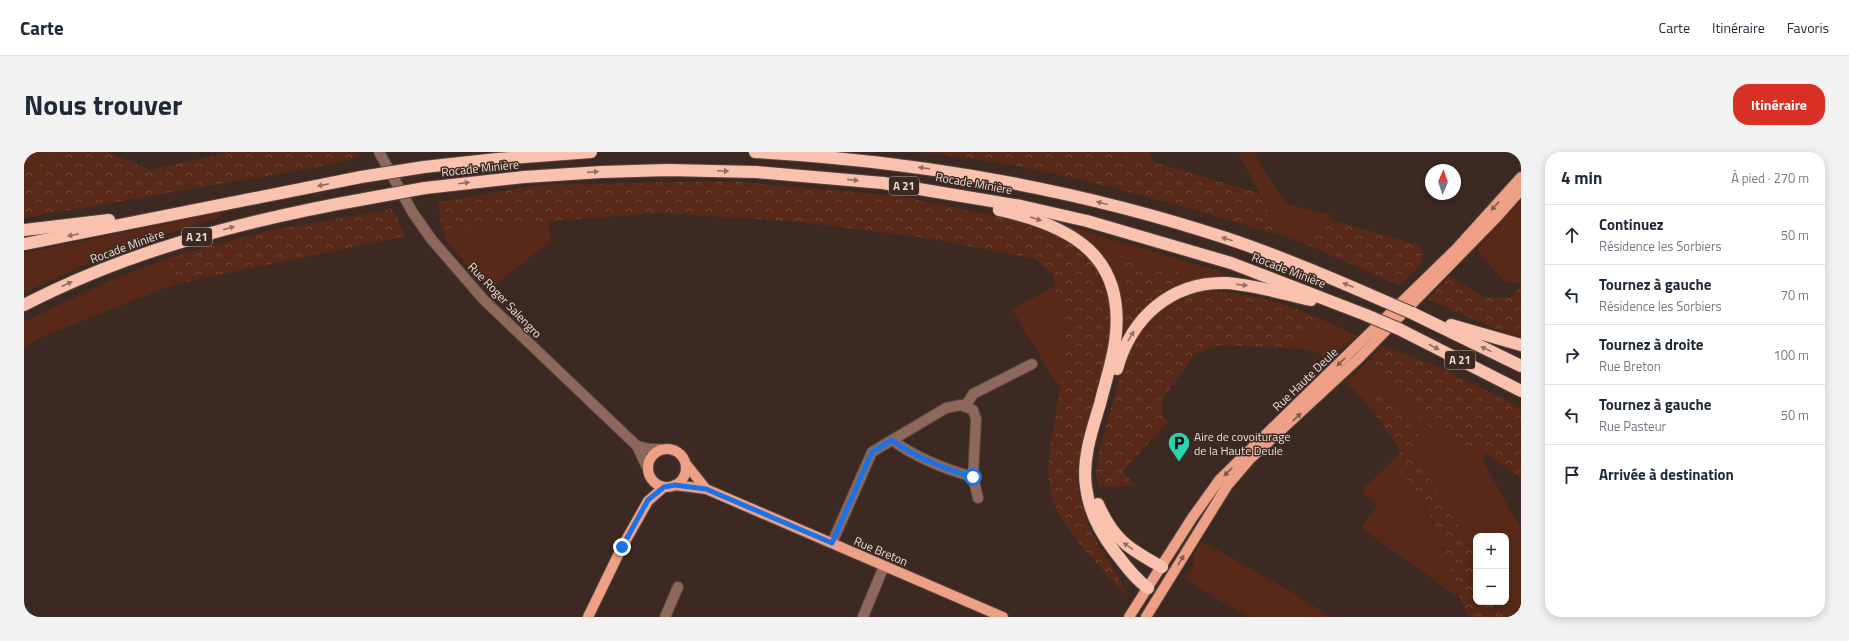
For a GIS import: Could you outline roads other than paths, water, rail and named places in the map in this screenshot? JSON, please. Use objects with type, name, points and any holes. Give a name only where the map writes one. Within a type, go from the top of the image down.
[{"type":"highway","name":"Rocade Minière","points":[[24,244],[361,177],[424,167],[505,158],[591,152]]},
{"type":"highway","name":"Rocade Minière","points":[[755,152],[829,157],[913,166],[994,179],[1132,211],[1226,238],[1295,263],[1384,300],[1521,366]]},
{"type":"highway","name":"Rocade Minière","points":[[24,304],[105,268],[182,242],[262,219],[425,188],[524,177],[601,172],[668,170],[756,172],[828,177],[945,192],[1021,206],[1087,221],[1231,263],[1366,315],[1399,329],[1521,390]]},
{"type":"highway","points":[[945,192],[983,206],[1038,220],[1064,231],[1082,243],[1104,268],[1111,282],[1116,307],[1115,341],[1090,440],[1087,455],[1086,486],[1094,515],[1109,544],[1134,576],[1153,592]]},
{"type":"highway","points":[[24,230],[193,210]]},
{"type":"highway","points":[[1162,567],[1121,541],[1112,530],[1097,501],[1093,484],[1092,471],[1097,441],[1121,355],[1129,337],[1142,319],[1174,294],[1195,287],[1226,283],[1271,291],[1366,315]]},
{"type":"highway","points":[[1412,313],[1492,338],[1521,345]]},
{"type":"main road","name":"Rue Haute Deule","points":[[1146,617],[1162,567],[1192,518],[1220,479],[1456,249],[1521,177]]},
{"type":"main road","name":"Rue Haute Deule","points":[[1129,617],[1153,592],[1218,499],[1250,460],[1359,358],[1498,216],[1521,190]]},
{"type":"main road","points":[[588,617],[648,500],[664,487],[675,485],[684,477],[686,464],[679,452],[673,449],[659,449],[653,453],[649,459],[647,467],[653,482],[664,487]]},
{"type":"main road","name":"Rue Breton","points":[[686,464],[706,489]]},
{"type":"main road","points":[[648,500],[650,477]]},
{"type":"main road","name":"Rue Breton","points":[[675,485],[706,489],[1002,617]]},
{"type":"main road","points":[[1140,617],[1142,609],[1153,592]]},
{"type":"street","name":"Rue Roger Salengro","points":[[379,152],[413,214],[432,240],[484,300],[637,446],[647,467]]},
{"type":"street","points":[[966,407],[973,394],[1032,364]]},
{"type":"street","points":[[832,543],[872,452],[946,408],[961,405],[973,410],[976,419],[973,477],[978,498]]},
{"type":"street","points":[[892,440],[906,451],[955,472],[973,477]]},
{"type":"street","points":[[637,446],[650,449],[659,449]]},
{"type":"street","points":[[863,617],[884,566]]},
{"type":"street","points":[[665,617],[678,588]]},
{"type":"place","name":"Aire de covoiturage de la Haute Deule","points":[[1179,462]]}]
